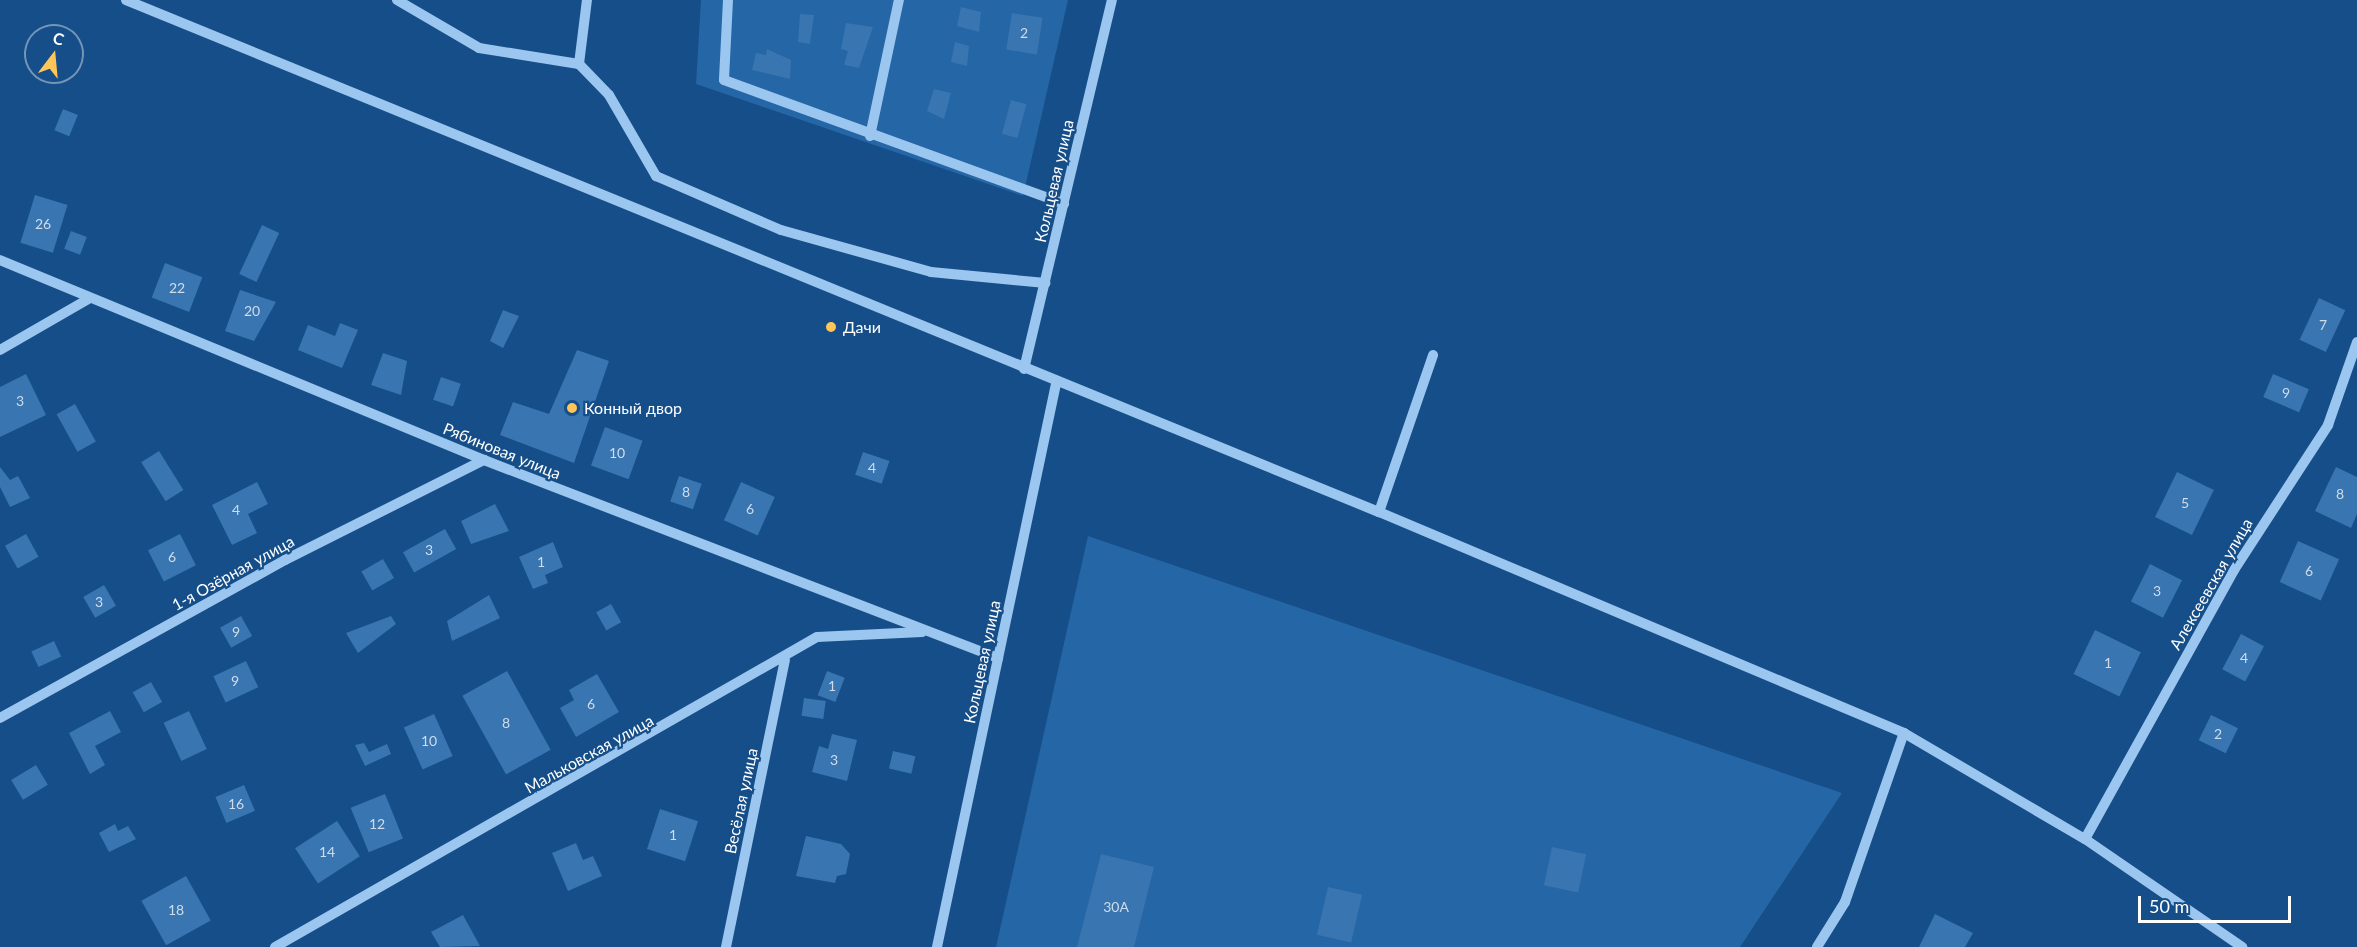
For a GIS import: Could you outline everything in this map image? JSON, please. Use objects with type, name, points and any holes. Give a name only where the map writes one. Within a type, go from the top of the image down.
[{"type":"street","points":[[126,0],[1056,384],[1379,512],[1904,733],[2085,839],[2242,947]]},
{"type":"street","points":[[397,0],[479,48],[579,64],[609,95],[656,176],[781,230],[920,269],[1045,283]]},
{"type":"street","points":[[579,64],[587,0]]},
{"type":"street","points":[[728,0],[724,80],[870,136],[1064,204]]},
{"type":"street","points":[[870,136],[899,0]]},
{"type":"street","name":"Кольцевая улица","points":[[1024,369],[1112,0]]},
{"type":"street","name":"Рябиновая улица","points":[[0,260],[484,460],[998,658]]},
{"type":"street","points":[[0,350],[90,298]]},
{"type":"street","name":"Алексеевская улица","points":[[2085,839],[2234,570],[2328,425],[2357,342]]},
{"type":"street","points":[[1379,512],[1433,356]]},
{"type":"street","name":"Кольцевая улица","points":[[937,947],[1056,384]]},
{"type":"street","name":"1-я Озёрная улица","points":[[0,718],[285,561],[484,460]]},
{"type":"street","name":"Мальковская улица","points":[[275,947],[785,660],[817,638],[929,632]]},
{"type":"street","name":"Весёлая улица","points":[[726,947],[785,660]]},
{"type":"street","points":[[1817,947],[1845,902],[1904,733]]},
{"type":"shaded area","points":[[701,0],[1068,0],[1023,196],[696,84]]},
{"type":"shaded area","points":[[1088,536],[1842,793],[1740,947],[996,947]]},
{"type":"building","points":[[961,7],[981,12],[979,32],[957,26]]},
{"type":"building","points":[[1012,13],[1043,18],[1037,54],[1006,50]]},
{"type":"building","points":[[800,14],[814,15],[810,44],[798,42]]},
{"type":"building","points":[[846,23],[873,27],[859,68],[844,65],[848,51],[841,49]]},
{"type":"building","points":[[955,42],[969,46],[967,66],[951,62]]},
{"type":"building","points":[[767,49],[791,60],[790,79],[752,70],[756,53],[766,55]]},
{"type":"building","points":[[934,89],[951,93],[944,119],[927,111]]},
{"type":"building","points":[[1011,100],[1026,104],[1017,138],[1002,134]]},
{"type":"building","points":[[63,109],[78,115],[69,136],[54,130]]},
{"type":"building","points":[[35,195],[68,205],[53,253],[20,243]]},
{"type":"building","points":[[262,225],[279,233],[256,282],[239,274]]},
{"type":"building","points":[[71,231],[87,237],[80,255],[64,249]]},
{"type":"building","points":[[165,263],[202,277],[189,312],[152,298]]},
{"type":"building","points":[[240,290],[276,302],[254,341],[225,331]]},
{"type":"building","points":[[2319,298],[2345,310],[2326,352],[2300,340]]},
{"type":"building","points":[[503,310],[519,316],[503,348],[490,341]]},
{"type":"building","points":[[340,323],[358,330],[342,368],[298,350],[308,325],[335,336]]},
{"type":"building","name":"Конный двор","points":[[577,350],[609,361],[574,463],[500,435],[513,402],[549,414]]},
{"type":"building","points":[[383,353],[407,361],[401,395],[371,385]]},
{"type":"building","points":[[26,374],[46,415],[0,437],[0,387]]},
{"type":"building","points":[[2273,374],[2309,389],[2299,412],[2263,397]]},
{"type":"building","points":[[441,377],[461,384],[453,407],[433,400]]},
{"type":"building","points":[[75,404],[96,442],[77,452],[57,414]]},
{"type":"building","points":[[605,427],[643,441],[629,479],[591,466]]},
{"type":"building","points":[[159,451],[183,490],[166,501],[141,462]]},
{"type":"building","points":[[863,452],[889,461],[882,484],[855,475]]},
{"type":"building","points":[[0,467],[10,480],[18,476],[30,498],[10,507],[0,487]]},
{"type":"building","points":[[2336,467],[2357,477],[2357,514],[2351,528],[2315,511]]},
{"type":"building","points":[[2177,472],[2214,490],[2192,535],[2155,517]]},
{"type":"building","points":[[679,476],[702,484],[693,509],[670,502]]},
{"type":"building","points":[[257,482],[268,504],[248,514],[257,533],[232,545],[212,505]]},
{"type":"building","points":[[741,482],[775,497],[758,535],[724,520]]},
{"type":"building","points":[[495,504],[509,531],[471,544],[461,521]]},
{"type":"building","points":[[445,529],[456,549],[414,572],[403,552]]},
{"type":"building","points":[[26,534],[39,557],[18,568],[5,546]]},
{"type":"building","points":[[180,534],[196,565],[164,582],[148,550]]},
{"type":"building","points":[[2298,541],[2339,559],[2321,600],[2280,582]]},
{"type":"building","points":[[553,542],[563,567],[545,575],[548,583],[533,589],[519,557]]},
{"type":"building","points":[[383,559],[394,578],[372,591],[361,572]]},
{"type":"building","points":[[2150,564],[2182,580],[2163,618],[2131,601]]},
{"type":"building","points":[[104,585],[116,606],[95,618],[83,597]]},
{"type":"building","points":[[489,595],[500,618],[452,641],[447,621]]},
{"type":"building","points":[[611,604],[621,622],[606,631],[596,612]]},
{"type":"building","points":[[241,616],[252,636],[231,648],[220,628]]},
{"type":"building","points":[[391,616],[396,624],[358,653],[346,633]]},
{"type":"building","points":[[2095,630],[2141,652],[2119,696],[2074,674]]},
{"type":"building","points":[[2241,634],[2264,646],[2245,682],[2222,669]]},
{"type":"building","points":[[54,641],[61,656],[39,667],[31,652]]},
{"type":"building","points":[[246,661],[258,687],[226,702],[213,676]]},
{"type":"building","points":[[507,671],[551,750],[506,774],[462,696]]},
{"type":"building","points":[[827,671],[845,678],[835,702],[818,695]]},
{"type":"building","points":[[597,674],[619,712],[576,737],[560,708],[574,700],[569,690]]},
{"type":"building","points":[[151,682],[162,702],[144,712],[133,692]]},
{"type":"building","points":[[804,698],[826,701],[823,719],[801,716]]},
{"type":"building","points":[[110,711],[121,732],[95,746],[105,765],[90,774],[69,733]]},
{"type":"building","points":[[189,711],[207,749],[181,761],[164,723]]},
{"type":"building","points":[[434,714],[453,756],[423,769],[404,727]]},
{"type":"building","points":[[2211,715],[2238,728],[2226,753],[2199,740]]},
{"type":"building","points":[[832,734],[857,740],[847,781],[812,772],[819,746],[828,749]]},
{"type":"building","points":[[364,743],[369,752],[387,744],[391,754],[365,766],[355,745]]},
{"type":"building","points":[[893,751],[915,756],[911,774],[889,769]]},
{"type":"building","points":[[36,765],[48,785],[23,800],[11,780]]},
{"type":"building","points":[[244,785],[255,811],[226,823],[215,797]]},
{"type":"building","points":[[385,794],[403,839],[369,852],[351,808]]},
{"type":"building","points":[[660,809],[698,821],[685,861],[647,849]]},
{"type":"building","points":[[337,821],[360,856],[318,883],[295,848]]},
{"type":"building","points":[[115,824],[118,831],[128,826],[136,839],[109,852],[99,833]]},
{"type":"building","points":[[806,836],[841,844],[850,854],[846,874],[837,876],[835,883],[796,876]]},
{"type":"building","points":[[576,843],[583,860],[593,856],[602,876],[568,891],[552,853]]},
{"type":"building","points":[[1552,847],[1586,854],[1578,892],[1544,885]]},
{"type":"building","points":[[1101,854],[1154,867],[1134,947],[1077,947]]},
{"type":"building","points":[[186,876],[211,921],[166,945],[141,901]]},
{"type":"building","points":[[1328,887],[1362,895],[1351,943],[1317,935]]},
{"type":"building","points":[[1935,914],[1973,933],[1965,947],[1919,947]]},
{"type":"building","points":[[463,915],[480,946],[440,947],[431,932]]},
{"type":"place","name":"Дачи","points":[[831,327]]},
{"type":"place","name":"Конный двор","points":[[572,408]]}]
